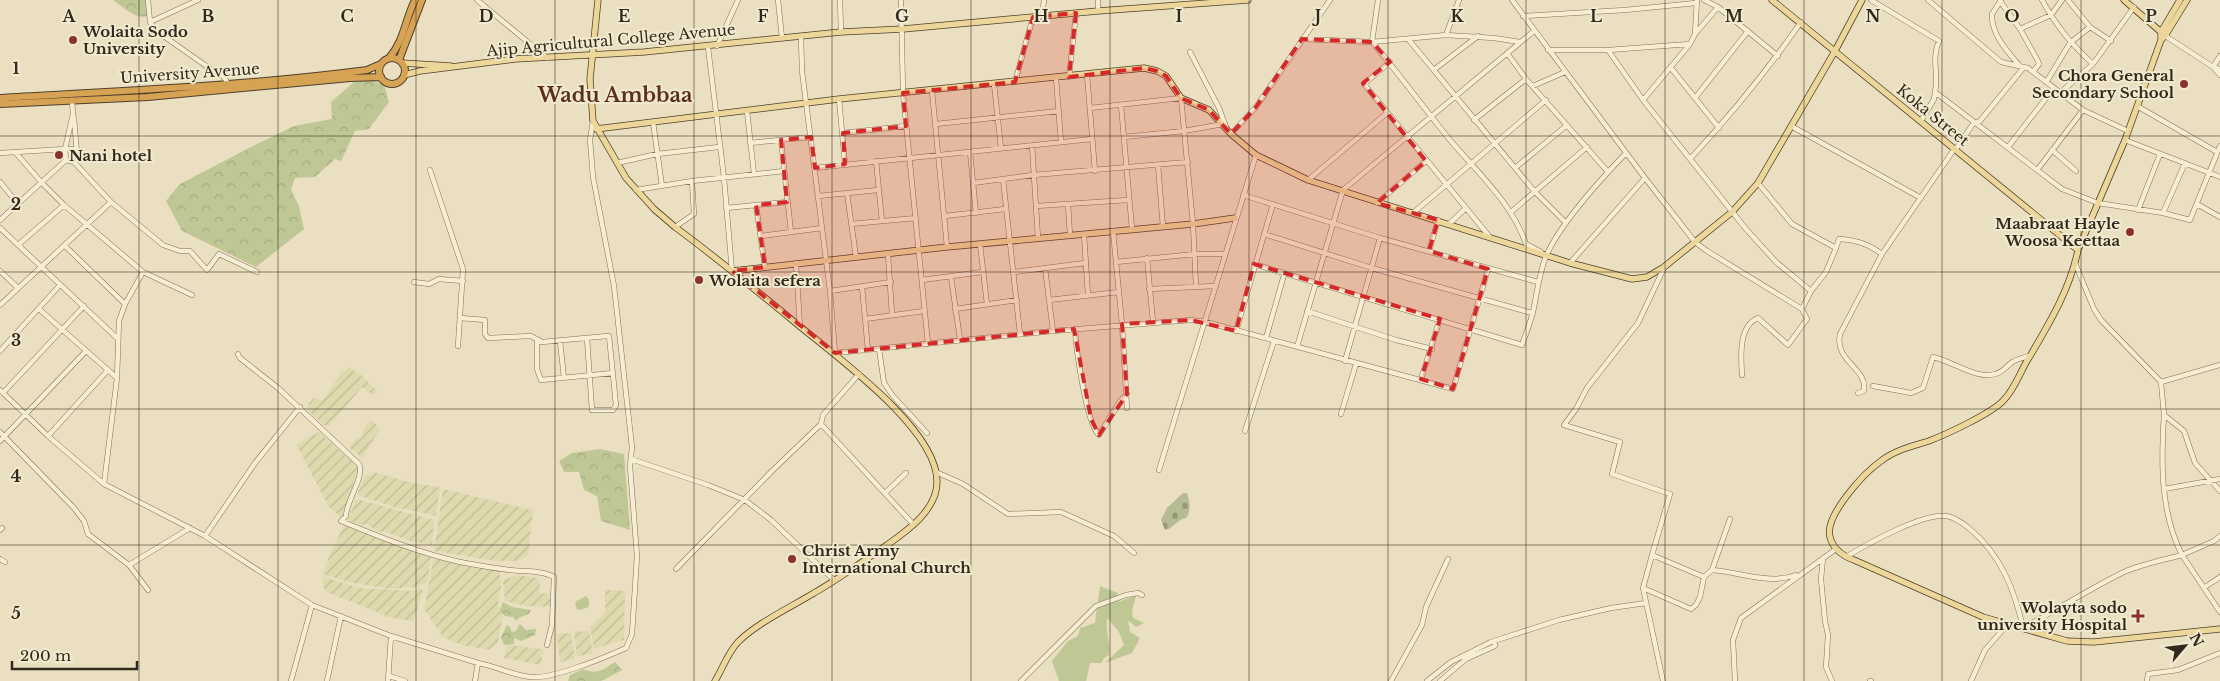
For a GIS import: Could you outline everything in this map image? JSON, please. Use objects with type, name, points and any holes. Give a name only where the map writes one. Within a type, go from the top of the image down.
[{"type":"highway","points":[[413,1],[397,49],[379,68],[381,78],[393,84],[398,82],[404,75],[400,62],[422,0]]},
{"type":"highway","points":[[389,58],[400,62]]},
{"type":"highway","name":"University Avenue","points":[[0,104],[148,97],[354,72],[367,70],[381,64]]},
{"type":"highway","name":"University Avenue","points":[[0,98],[364,77],[381,78]]},
{"type":"main road","points":[[598,0],[594,56],[590,79],[593,121],[617,163],[636,190],[675,227],[834,353],[879,392],[912,430],[929,454],[936,472],[937,487],[933,501],[913,524],[888,544],[739,641],[729,653],[715,681]]},
{"type":"main road","name":"Ajip Agricultural College Avenue","points":[[453,66],[708,47],[841,32],[903,29],[1201,2],[1248,0]]},
{"type":"main road","name":"Koka Street","points":[[1772,0],[2078,250]]},
{"type":"main road","points":[[596,129],[840,99],[1144,68],[1157,71],[1166,76],[1181,98],[1209,110],[1256,155],[1308,180],[1343,190],[1377,203],[1489,236],[1570,264],[1632,279],[1647,277],[1664,267],[1732,212],[1758,182],[1835,51],[1862,0]]},
{"type":"main road","points":[[2124,0],[2134,7],[2162,36]]},
{"type":"main road","points":[[2180,0],[2162,36],[2125,140],[2078,250],[2075,263],[2054,316],[2029,356],[2014,388],[2002,402],[1990,411],[1931,440],[1906,447],[1881,461],[1846,497],[1830,523],[1830,537],[1836,549],[1846,557],[1983,617],[2067,642],[2094,642],[2220,629]]},
{"type":"main road","points":[[2162,36],[2187,0]]},
{"type":"main road","points":[[400,62],[453,66]]},
{"type":"main road","points":[[404,75],[420,70],[453,66]]},
{"type":"main road","points":[[732,271],[1010,240],[1163,227],[1235,218]]},
{"type":"street","points":[[148,0],[150,22],[155,30],[212,70],[220,73],[228,86]]},
{"type":"street","points":[[150,22],[198,0]]},
{"type":"street","points":[[476,0],[547,58]]},
{"type":"street","points":[[717,46],[738,0]]},
{"type":"street","points":[[778,0],[782,38]]},
{"type":"street","points":[[840,0],[841,32]]},
{"type":"street","points":[[901,0],[903,93],[928,344]]},
{"type":"street","points":[[1042,16],[1044,0]]},
{"type":"street","points":[[1098,0],[1098,11]]},
{"type":"street","points":[[1124,137],[1227,129],[1256,107],[1330,0]]},
{"type":"street","points":[[1372,42],[1378,0]]},
{"type":"street","points":[[1446,35],[1459,0]]},
{"type":"street","points":[[1512,0],[1522,16],[1695,242],[1802,309],[1808,318],[1788,345],[1758,318],[1754,320],[1744,336],[1742,375]]},
{"type":"street","points":[[1704,0],[1718,7],[1778,56]]},
{"type":"street","points":[[1871,0],[1939,41],[1934,61],[1938,80],[1934,99],[1921,121]]},
{"type":"street","points":[[1928,0],[2001,62],[2022,66]]},
{"type":"street","points":[[2042,0],[2070,43],[2093,64]]},
{"type":"street","points":[[2020,29],[2050,15],[2062,0]]},
{"type":"street","points":[[2068,0],[2090,27],[2111,41]]},
{"type":"street","points":[[2033,72],[2039,64],[2020,29],[2001,1],[1992,14],[1994,30],[2006,50],[2022,66],[2047,82],[2083,110],[2128,131]]},
{"type":"street","points":[[1522,16],[1625,10],[1697,2],[1696,34]]},
{"type":"street","points":[[1643,100],[1718,7]]},
{"type":"street","points":[[2060,93],[2093,64],[2134,7]]},
{"type":"street","points":[[1069,77],[1076,13]]},
{"type":"street","points":[[1015,82],[1033,17]]},
{"type":"street","points":[[1690,159],[1719,128],[1778,56],[1801,22]]},
{"type":"street","points":[[2047,82],[2070,43],[2090,27]]},
{"type":"street","points":[[1297,347],[1343,190],[1534,31]]},
{"type":"street","points":[[1695,98],[1748,31]]},
{"type":"street","points":[[1302,39],[1372,42],[1446,35],[1478,36],[1520,42]]},
{"type":"street","points":[[801,36],[802,71],[812,136],[830,291],[834,353],[1053,330],[1191,320],[1206,322],[1453,389],[1488,270]]},
{"type":"street","points":[[1435,70],[1478,36]]},
{"type":"street","points":[[2162,36],[2213,67],[2220,69]]},
{"type":"street","points":[[1408,39],[1535,192],[1566,224]]},
{"type":"street","points":[[1372,42],[1511,212],[1520,226],[1526,244],[1547,255]]},
{"type":"street","points":[[1548,50],[1608,50],[1690,44]]},
{"type":"street","points":[[708,47],[724,178],[732,271]]},
{"type":"street","points":[[1608,50],[1643,100],[1732,212],[1776,262],[1811,291]]},
{"type":"street","points":[[1190,52],[1219,108],[1227,129]]},
{"type":"street","points":[[1507,52],[1526,79],[1608,172]]},
{"type":"street","points":[[2213,67],[2220,56]]},
{"type":"street","points":[[1390,62],[1364,84],[1489,236]]},
{"type":"street","points":[[1858,393],[1864,391],[1863,379],[1843,356],[1839,347],[1839,339],[1882,254],[1973,124],[1976,123],[2022,66]]},
{"type":"street","points":[[2213,67],[2220,75]]},
{"type":"street","points":[[1670,68],[1719,128]]},
{"type":"street","points":[[1533,86],[1565,72]]},
{"type":"street","points":[[1087,75],[1095,171]]},
{"type":"street","points":[[1056,78],[1061,142]]},
{"type":"street","points":[[1474,120],[1526,79]]},
{"type":"street","points":[[994,84],[1001,148]]},
{"type":"street","points":[[2008,147],[2054,88]]},
{"type":"street","points":[[932,91],[947,247]]},
{"type":"street","points":[[1935,92],[2062,189],[2098,203],[2162,213],[2190,220],[2220,146]]},
{"type":"street","points":[[1090,108],[1181,98],[1193,224],[1196,286]]},
{"type":"street","points":[[840,99],[844,164]]},
{"type":"street","points":[[72,100],[77,149],[74,162]]},
{"type":"street","points":[[1413,213],[1546,100]]},
{"type":"street","points":[[1121,105],[1132,229]]},
{"type":"street","points":[[2137,106],[2218,152]]},
{"type":"street","points":[[936,124],[1059,110]]},
{"type":"street","points":[[2038,169],[2083,110]]},
{"type":"street","points":[[746,111],[754,174]]},
{"type":"street","points":[[1308,180],[1387,113]]},
{"type":"street","points":[[66,160],[65,149],[73,114]]},
{"type":"street","points":[[84,306],[1,391],[48,436],[104,484],[206,536],[312,605],[391,636],[493,666],[515,675],[538,677],[602,659],[626,648],[632,634],[637,556],[631,482],[632,447],[615,296],[593,177],[590,140],[593,121]]},
{"type":"street","points":[[653,122],[662,186]]},
{"type":"street","points":[[1515,168],[1567,125]]},
{"type":"street","points":[[843,132],[906,126]]},
{"type":"street","points":[[1790,126],[1921,198]]},
{"type":"street","points":[[750,143],[812,136]]},
{"type":"street","points":[[815,168],[1092,139]]},
{"type":"street","points":[[781,140],[790,232]]},
{"type":"street","points":[[2125,140],[2220,177]]},
{"type":"street","points":[[1032,145],[1038,238]]},
{"type":"street","points":[[617,163],[657,154],[719,147]]},
{"type":"street","points":[[1511,212],[1587,147]]},
{"type":"street","points":[[0,153],[77,149]]},
{"type":"street","points":[[2052,150],[2076,171]]},
{"type":"street","points":[[970,152],[976,213]]},
{"type":"street","points":[[16,153],[64,205],[143,272],[192,295]]},
{"type":"street","points":[[1254,264],[1284,275],[1440,319],[1522,345],[1547,255],[1566,224],[1626,153]]},
{"type":"street","points":[[2138,210],[2160,154]]},
{"type":"street","points":[[1159,470],[1179,402],[1206,322],[1235,218],[1256,155]]},
{"type":"street","points":[[66,160],[74,162],[112,202],[163,245],[180,251],[190,251],[207,270],[219,254],[257,272]]},
{"type":"street","points":[[0,220],[66,160]]},
{"type":"street","points":[[876,161],[882,221]]},
{"type":"street","points":[[1377,203],[1426,161]]},
{"type":"street","points":[[973,183],[1034,175],[1188,162]]},
{"type":"street","points":[[2162,213],[2185,164]]},
{"type":"street","points":[[1158,166],[1163,227]]},
{"type":"street","points":[[430,170],[462,262],[458,346]]},
{"type":"street","points":[[636,190],[692,181],[784,171]]},
{"type":"street","points":[[1570,264],[1645,178]]},
{"type":"street","points":[[1003,179],[1020,334]]},
{"type":"street","points":[[675,227],[694,214],[692,181]]},
{"type":"street","points":[[0,182],[18,204]]},
{"type":"street","points":[[1758,182],[1792,224],[1836,248]]},
{"type":"street","points":[[818,196],[878,190]]},
{"type":"street","points":[[847,193],[856,257]]},
{"type":"street","points":[[1243,195],[1488,270],[1538,282]]},
{"type":"street","points":[[1036,206],[1128,200]]},
{"type":"street","points":[[0,305],[17,287],[112,202]]},
{"type":"street","points":[[726,208],[787,202]]},
{"type":"street","points":[[1068,204],[1070,236]]},
{"type":"street","points":[[1236,330],[1273,204]]},
{"type":"street","points":[[2197,204],[2220,217]]},
{"type":"street","points":[[18,245],[64,205]]},
{"type":"street","points":[[756,205],[765,267]]},
{"type":"street","points":[[945,216],[1005,209]]},
{"type":"street","points":[[1449,224],[1465,209]]},
{"type":"street","points":[[851,224],[916,218]]},
{"type":"street","points":[[1429,251],[1438,220]]},
{"type":"street","points":[[0,228],[117,338]]},
{"type":"street","points":[[760,236],[822,228]]},
{"type":"street","points":[[1113,231],[1122,324],[1127,408]]},
{"type":"street","points":[[1084,234],[1088,295]]},
{"type":"street","points":[[1264,234],[1372,268],[1532,313]]},
{"type":"street","points":[[1345,361],[1380,238]]},
{"type":"street","points":[[1802,309],[1811,291],[1826,272],[1839,239],[1852,239],[1862,242],[1882,254]]},
{"type":"street","points":[[980,244],[987,304]]},
{"type":"street","points":[[65,246],[125,304]]},
{"type":"street","points":[[888,254],[892,315]]},
{"type":"street","points":[[1116,262],[1195,254],[1225,254]]},
{"type":"street","points":[[1147,258],[1153,322]]},
{"type":"street","points":[[796,263],[800,327]]},
{"type":"street","points":[[2075,263],[2094,309],[2101,320],[2161,382],[2164,415],[2162,451],[2164,489],[2173,537],[2182,555],[2220,612]]},
{"type":"street","points":[[1014,272],[1085,264]]},
{"type":"street","points":[[1663,681],[1643,588],[1670,494],[1612,474],[1620,442],[1564,425],[1576,410],[1587,388],[1638,323],[1664,267]]},
{"type":"street","points":[[1045,268],[1053,330]]},
{"type":"street","points":[[0,271],[17,287]]},
{"type":"street","points":[[104,484],[117,378],[119,321],[125,304],[143,272]]},
{"type":"street","points":[[922,280],[982,272]]},
{"type":"street","points":[[1266,338],[1284,275]]},
{"type":"street","points":[[951,277],[960,340]]},
{"type":"street","points":[[414,282],[429,284],[439,279],[462,281]]},
{"type":"street","points":[[830,291],[891,282]]},
{"type":"street","points":[[1,349],[60,286]]},
{"type":"street","points":[[1149,289],[1216,286]]},
{"type":"street","points":[[862,287],[868,350]]},
{"type":"street","points":[[1049,300],[1119,292]]},
{"type":"street","points":[[956,309],[1017,300]]},
{"type":"street","points":[[39,309],[117,378]]},
{"type":"street","points":[[865,319],[924,311]]},
{"type":"street","points":[[1307,311],[1396,340],[1432,349]]},
{"type":"street","points":[[460,318],[485,320],[485,334],[488,338],[531,336],[537,341],[560,341],[587,338],[610,337],[616,407],[613,410],[593,411],[591,408],[587,338]]},
{"type":"street","points":[[1421,379],[1440,319]]},
{"type":"street","points":[[1075,329],[1081,374],[1091,419],[1099,435],[1121,400],[1127,394]]},
{"type":"street","points":[[537,341],[537,369],[540,379],[613,374]]},
{"type":"street","points":[[560,341],[564,378]]},
{"type":"street","points":[[1245,431],[1274,341]]},
{"type":"street","points":[[879,349],[884,383],[893,396],[927,433]]},
{"type":"street","points":[[0,441],[2,434],[25,414],[86,351]]},
{"type":"street","points":[[238,354],[240,358],[300,407],[361,467],[346,516],[341,522],[371,535],[394,541],[431,555],[554,577],[552,625],[547,645]]},
{"type":"street","points":[[1873,386],[1911,393],[1924,388],[1933,357],[1947,360],[1978,375],[1987,376],[1996,374],[2012,363],[2029,356]]},
{"type":"street","points":[[1341,414],[1356,364]]},
{"type":"street","points":[[2161,382],[2220,365]]},
{"type":"street","points":[[48,436],[108,370]]},
{"type":"street","points":[[676,569],[821,424],[823,415],[859,374]]},
{"type":"street","points":[[206,536],[255,463],[300,407]]},
{"type":"street","points":[[2164,415],[2184,431],[2194,463],[2220,491]]},
{"type":"street","points":[[821,424],[913,524]]},
{"type":"street","points":[[2,434],[74,508],[84,521],[88,534],[129,565],[148,590]]},
{"type":"street","points":[[631,458],[745,500],[771,520],[834,580]]},
{"type":"street","points":[[936,472],[963,484],[1008,514],[1061,512],[1114,536],[1134,553]]},
{"type":"street","points":[[885,494],[906,473]]},
{"type":"street","points":[[2164,489],[2220,479]]},
{"type":"street","points":[[1846,557],[1877,538],[1914,523],[1941,517],[1960,521],[1977,535],[2002,567],[2017,601],[2023,628],[2065,603],[2125,572],[2149,563],[2182,555],[2214,541],[2220,536]]},
{"type":"street","points":[[1643,588],[1691,609],[1696,605],[1700,597],[1704,577],[1712,570],[1730,519]]},
{"type":"street","points":[[129,565],[190,528]]},
{"type":"street","points":[[1735,681],[1733,640],[1741,618],[1836,549]]},
{"type":"street","points":[[1652,555],[1704,577]]},
{"type":"street","points":[[0,558],[5,562]]},
{"type":"street","points":[[1823,558],[1822,579],[1828,635],[1826,667],[1832,681]]},
{"type":"street","points":[[1391,681],[1422,625],[1426,606],[1448,559]]},
{"type":"street","points":[[1712,570],[1776,579],[1787,579],[1800,574]]},
{"type":"street","points":[[2205,587],[2220,577]]},
{"type":"street","points":[[1021,681],[1096,606],[1138,593],[1142,595]]},
{"type":"street","points":[[1427,681],[1451,662],[1495,641],[1559,620],[1646,602]]},
{"type":"street","points":[[291,681],[312,605]]},
{"type":"street","points":[[327,681],[340,616]]},
{"type":"street","points":[[1971,681],[1985,650],[2006,625]]},
{"type":"street","points":[[391,636],[388,679],[405,681]]},
{"type":"street","points":[[1440,681],[1466,659],[1494,646],[1495,641]]},
{"type":"street","points":[[2147,681],[2148,674],[2178,670],[2220,653]]},
{"type":"street","points":[[475,681],[478,663]]},
{"type":"highlighted area","points":[[1076,13],[1069,77],[1144,68],[1157,71],[1166,76],[1181,98],[1209,110],[1231,134],[1256,107],[1302,39],[1372,42],[1390,62],[1363,83],[1426,161],[1377,203],[1438,220],[1429,251],[1488,269],[1453,389],[1421,379],[1440,319],[1254,264],[1236,331],[1191,320],[1122,324],[1127,394],[1099,435],[1091,419],[1074,329],[835,353],[732,271],[765,267],[756,205],[787,202],[781,140],[811,137],[815,168],[845,164],[843,133],[906,126],[903,93],[1015,82],[1033,17]]},
{"type":"shaded area","points":[[349,367],[360,374],[378,392],[373,395],[362,387],[329,426],[322,424],[308,410],[309,403],[314,398],[323,400],[341,373]]},
{"type":"shaded area","points":[[371,419],[380,429],[362,458],[349,447],[357,438],[362,437],[363,430]]},
{"type":"shaded area","points":[[319,432],[359,468],[342,518],[329,507],[296,444]]},
{"type":"shaded area","points":[[373,472],[412,483],[440,487],[436,516],[395,507],[357,495],[365,475],[371,475]]},
{"type":"shaded area","points":[[443,489],[533,510],[528,556],[516,561],[496,561],[434,551]]},
{"type":"shaded area","points":[[356,499],[434,520],[432,545],[410,541],[384,531],[379,532],[367,524],[361,525],[348,520]]},
{"type":"shaded area","points":[[345,523],[408,546],[432,552],[427,583],[414,587],[391,589],[348,582],[323,574]]},
{"type":"shaded area","points":[[434,557],[463,565],[499,570],[501,586],[498,605],[503,614],[498,642],[489,650],[462,645],[443,637],[424,609]]},
{"type":"shaded area","points":[[517,575],[537,578],[540,582],[539,593],[549,594],[551,607],[527,606],[505,601],[503,580]]},
{"type":"shaded area","points":[[324,577],[360,588],[415,591],[420,588],[423,591],[413,621],[385,617],[385,615],[326,592],[322,585]]},
{"type":"shaded area","points":[[605,590],[625,591],[624,640],[594,649],[590,626],[605,613]]},
{"type":"shaded area","points":[[589,631],[593,654],[577,656],[574,632]]},
{"type":"shaded area","points":[[571,633],[575,659],[560,662],[557,634]]},
{"type":"shaded area","points":[[507,645],[543,649],[541,665],[504,658]]},
{"type":"green space","points":[[113,0],[146,0],[148,16],[134,15]]},
{"type":"green space","points":[[371,80],[384,85],[389,102],[369,129],[355,131],[341,161],[335,159],[315,177],[295,178],[291,190],[299,206],[304,229],[256,267],[182,231],[166,201],[180,184],[294,126],[332,119],[331,102],[354,82]]},
{"type":"green space","points":[[600,449],[624,454],[630,530],[601,521],[597,496],[584,490],[579,472],[564,472],[559,461],[572,453]]},
{"type":"green space","points":[[1183,493],[1187,493],[1189,499],[1188,516],[1165,530],[1161,520],[1167,508]]},
{"type":"green space","points":[[1100,586],[1118,593],[1117,602],[1136,596],[1132,610],[1133,618],[1144,623],[1136,627],[1128,620],[1130,632],[1140,638],[1132,653],[1105,663],[1124,645],[1119,632],[1107,618],[1109,655],[1101,663],[1090,663],[1086,681],[1059,681],[1052,661],[1068,641],[1078,636],[1080,628],[1095,623]]},
{"type":"green space","points":[[586,596],[589,600],[589,607],[577,610],[575,602]]},
{"type":"green space","points":[[503,602],[512,607],[531,610],[529,614],[520,617],[516,621],[513,617],[505,616],[500,610]]},
{"type":"green space","points":[[520,624],[526,630],[536,629],[535,635],[521,641],[514,638],[514,644],[504,645],[501,637],[507,625],[512,632],[516,631]]},
{"type":"green space","points":[[615,662],[622,670],[601,681],[568,681],[570,675],[583,669],[596,672]]},
{"type":"place","name":"Wolaita Sodo University","points":[[73,40]]},
{"type":"place","name":"Chora General Secondary School","points":[[2184,84]]},
{"type":"place","name":"Nani hotel","points":[[59,155]]},
{"type":"place","name":"Maabraat Hayle Woosa Keettaa","points":[[2130,232]]},
{"type":"place","name":"Wolaita sefera","points":[[699,280]]},
{"type":"place","name":"Christ Army International Church","points":[[792,559]]},
{"type":"place","name":"Wolayta sodo university Hospital","points":[[2138,616]]},
{"type":"district","name":"Wadu Ambbaa","points":[[615,95]]}]
